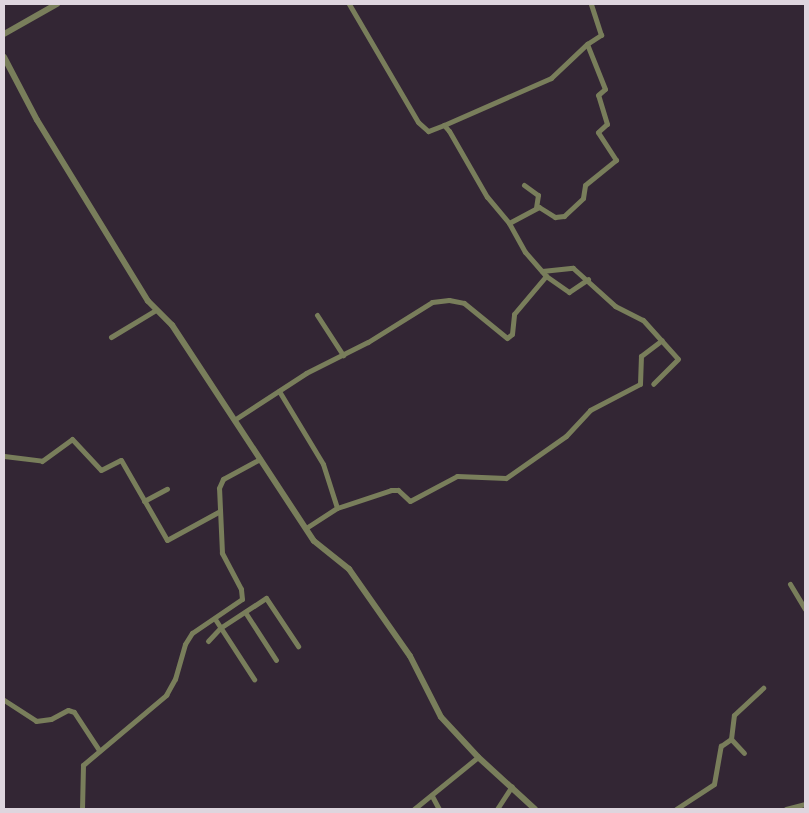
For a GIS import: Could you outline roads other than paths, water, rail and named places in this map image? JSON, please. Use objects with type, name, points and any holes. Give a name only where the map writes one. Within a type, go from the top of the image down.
[{"type":"street","points":[[4,34],[54,4]]},
{"type":"street","points":[[349,4],[423,129],[428,131],[551,78],[587,44],[601,35],[591,4]]},
{"type":"street","points":[[509,223],[536,208],[543,208],[556,217],[564,216],[583,198],[586,185],[616,160],[598,132],[607,124],[598,95],[605,89],[587,44]]},
{"type":"street","points":[[4,58],[42,128],[156,310],[172,325],[318,546],[350,569],[410,656],[438,712],[478,757],[535,809]]},
{"type":"street","points":[[444,125],[458,144],[483,191],[509,223],[521,246],[546,276],[569,292],[588,279]]},
{"type":"street","points":[[524,184],[538,196],[536,208]]},
{"type":"street","points":[[542,271],[570,267],[588,279],[615,306],[635,314],[662,340],[678,362],[653,384]]},
{"type":"street","points":[[234,420],[279,391],[425,306],[440,300],[464,303],[507,338],[512,334],[514,314],[546,276]]},
{"type":"street","points":[[110,337],[156,310]]},
{"type":"street","points":[[317,315],[343,355]]},
{"type":"street","points":[[306,528],[337,508],[395,489],[410,501],[457,476],[506,478],[566,436],[590,410],[640,384],[640,356],[662,340]]},
{"type":"street","points":[[279,391],[324,464],[337,508]]},
{"type":"street","points":[[4,456],[42,461],[70,439],[75,440],[101,470],[123,460],[167,540],[220,511]]},
{"type":"street","points":[[82,809],[81,769],[99,750],[166,695],[176,679],[190,635],[238,603],[243,595],[222,553],[220,482],[260,459]]},
{"type":"street","points":[[144,501],[167,489]]},
{"type":"street","points":[[790,584],[805,609]]},
{"type":"street","points":[[208,640],[220,628],[268,599],[298,646]]},
{"type":"street","points":[[245,612],[276,660]]},
{"type":"street","points":[[215,619],[254,679]]},
{"type":"street","points":[[676,809],[714,784],[718,750],[731,739],[734,715],[763,688]]},
{"type":"street","points":[[4,700],[36,721],[50,719],[68,710],[74,712],[99,750]]},
{"type":"street","points":[[731,739],[744,753]]},
{"type":"street","points":[[414,809],[478,757]]},
{"type":"street","points":[[497,809],[512,786]]},
{"type":"street","points":[[432,796],[439,809]]},
{"type":"street","points":[[786,809],[805,804]]}]
